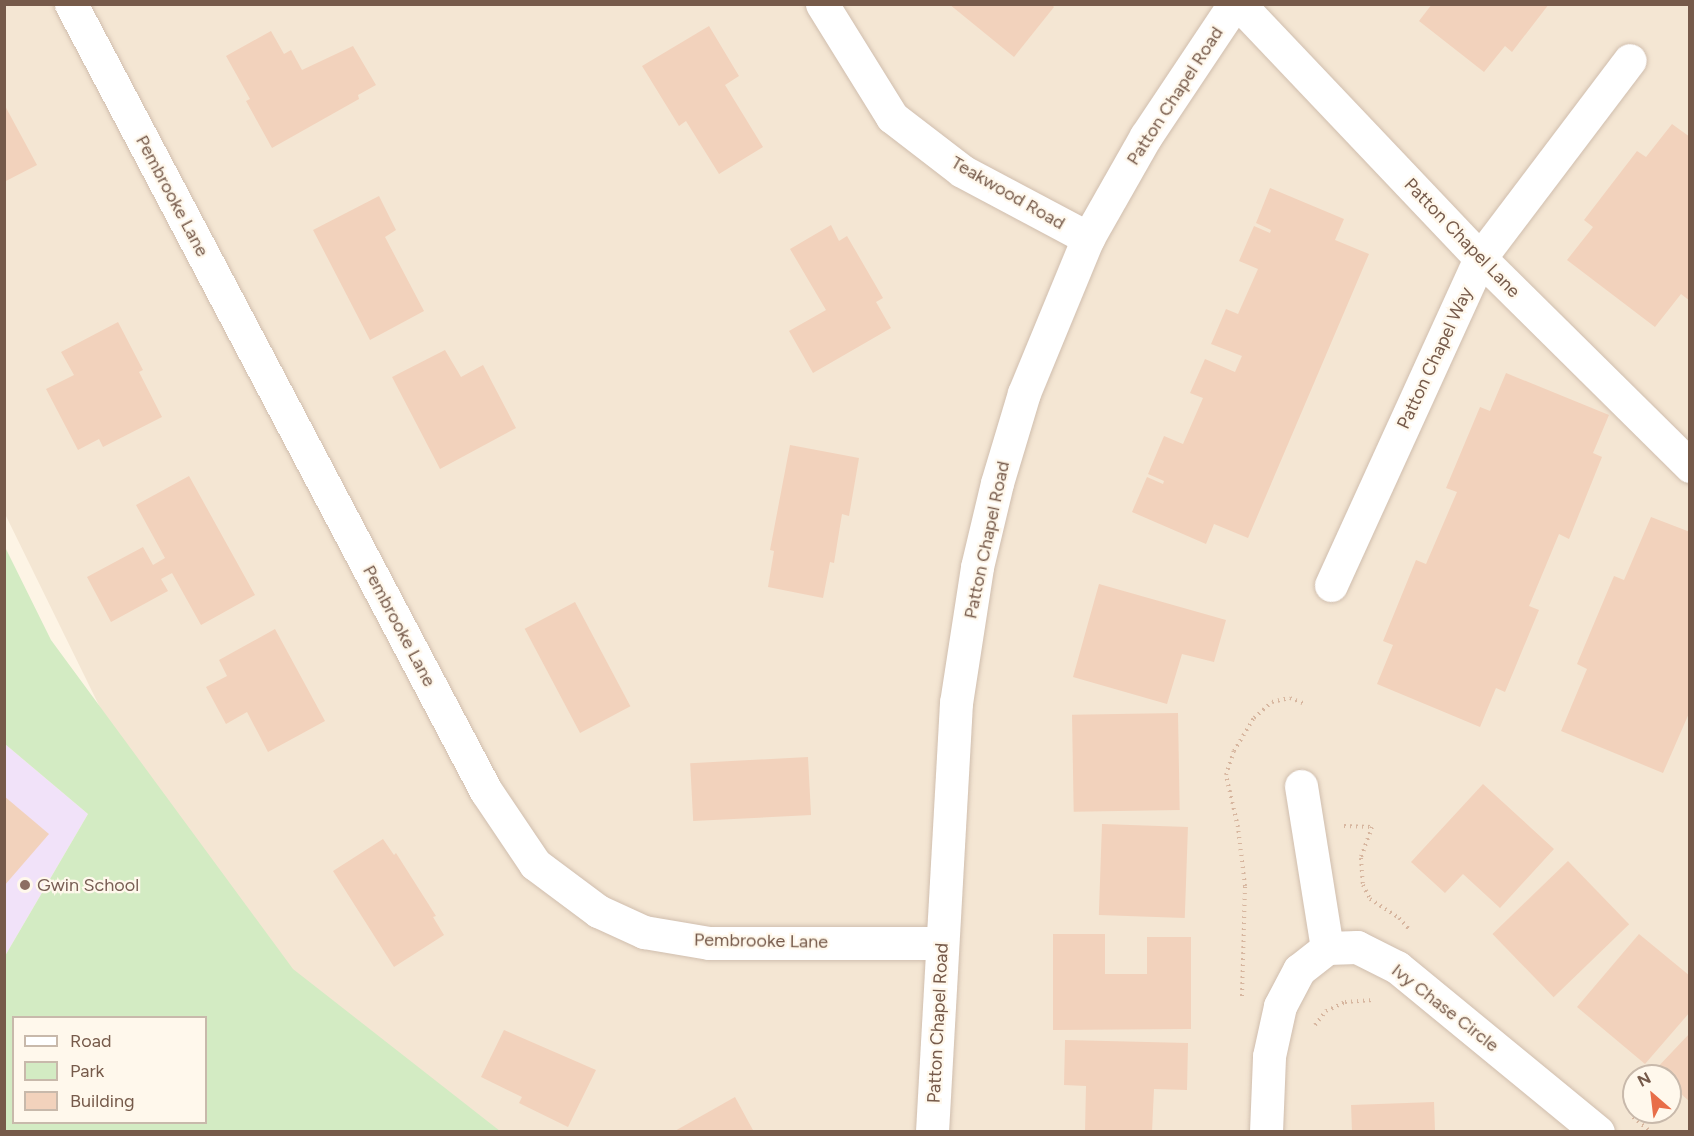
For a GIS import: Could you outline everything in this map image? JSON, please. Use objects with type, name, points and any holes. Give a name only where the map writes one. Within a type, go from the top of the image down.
[{"type":"street","name":"Pembrooke Lane","points":[[71,4],[486,791],[535,864],[598,911],[644,932],[709,943],[941,943]]},
{"type":"street","name":"Teakwood Road","points":[[822,4],[892,117],[963,171],[1088,238]]},
{"type":"street","name":"Patton Chapel Road","points":[[932,1131],[956,703],[977,567],[997,483],[1024,393],[1088,238],[1146,136],[1234,4]]},
{"type":"street","name":"Patton Chapel Lane","points":[[1239,4],[1480,258],[1689,466]]},
{"type":"street","name":"Patton Chapel Way","points":[[1331,585],[1480,258],[1630,60]]},
{"type":"street","points":[[1266,1131],[1269,1056],[1280,1006],[1299,970],[1326,948],[1301,786]]},
{"type":"street","name":"Ivy Chase Circle","points":[[1326,948],[1357,947],[1397,967],[1598,1131]]},
{"type":"path","points":[[1242,1003],[1245,886],[1238,827],[1226,775],[1234,751],[1254,718],[1272,702],[1290,698],[1303,703]]},
{"type":"path","points":[[1307,825],[1372,827],[1360,858],[1363,885],[1370,899],[1399,918],[1415,936]]},
{"type":"path","points":[[1312,1029],[1326,1011],[1345,1002],[1370,998],[1377,1001]]},
{"type":"shaded area","points":[[5,5],[1689,5],[1689,1131],[308,1131],[5,514]]},
{"type":"shaded area","name":"Gwin School","points":[[5,744],[88,814],[5,956]]},
{"type":"green space","points":[[5,547],[51,640],[293,969],[500,1131],[5,1131],[5,956],[88,814],[5,744]]},
{"type":"building","points":[[949,4],[1051,4],[1054,7],[1014,57]]},
{"type":"building","points":[[1432,4],[1549,4],[1512,52],[1505,46],[1484,72],[1419,21]]},
{"type":"building","points":[[709,26],[739,76],[725,85],[763,147],[719,174],[686,121],[679,126],[642,66]]},
{"type":"building","points":[[271,31],[284,54],[291,50],[302,70],[353,46],[376,85],[358,95],[359,99],[272,148],[246,101],[250,99],[226,56]]},
{"type":"building","points":[[4,104],[37,165],[4,182]]},
{"type":"building","points":[[1672,124],[1690,137],[1690,301],[1681,294],[1655,327],[1567,260],[1593,227],[1584,220],[1637,151],[1646,157]]},
{"type":"building","points":[[1270,188],[1344,219],[1335,240],[1369,254],[1248,538],[1214,524],[1206,544],[1132,512],[1147,477],[1163,484],[1164,481],[1148,474],[1164,436],[1183,444],[1203,398],[1190,393],[1205,359],[1235,372],[1242,356],[1211,344],[1226,309],[1238,314],[1258,269],[1239,261],[1254,226],[1270,233],[1271,230],[1256,223]]},
{"type":"building","points":[[379,196],[396,230],[385,237],[424,311],[370,340],[313,230]]},
{"type":"building","points":[[831,225],[839,241],[847,236],[883,298],[876,302],[891,328],[813,373],[789,331],[826,310],[790,249]]},
{"type":"building","points":[[118,322],[143,370],[139,372],[162,417],[103,447],[99,439],[78,450],[46,389],[74,375],[61,352]]},
{"type":"building","points":[[445,350],[461,377],[483,365],[516,428],[440,469],[392,377]]},
{"type":"building","points":[[1506,373],[1609,415],[1593,453],[1602,457],[1569,539],[1559,534],[1529,606],[1539,610],[1505,692],[1496,688],[1480,727],[1377,684],[1393,645],[1383,641],[1416,560],[1426,564],[1457,492],[1446,488],[1480,407],[1490,411]]},
{"type":"building","points":[[790,445],[859,458],[849,516],[842,514],[834,563],[830,562],[823,598],[768,587],[774,551],[770,550]]},
{"type":"building","points":[[189,476],[255,595],[201,625],[172,573],[161,579],[168,591],[111,622],[87,577],[143,547],[153,565],[165,558],[136,505]]},
{"type":"building","points":[[1651,517],[1690,532],[1690,711],[1663,773],[1561,731],[1587,669],[1577,664],[1614,576],[1624,580]]},
{"type":"building","points":[[1099,584],[1226,620],[1214,662],[1182,654],[1167,704],[1073,677]]},
{"type":"building","points":[[575,602],[630,706],[580,733],[525,629]]},
{"type":"building","points":[[275,629],[325,721],[268,752],[247,712],[226,724],[206,687],[227,676],[219,660]]},
{"type":"building","points":[[1178,713],[1180,810],[1074,812],[1072,715]]},
{"type":"building","points":[[808,757],[811,815],[693,821],[690,763]]},
{"type":"building","points":[[1483,784],[1554,849],[1500,908],[1463,874],[1445,893],[1411,862]]},
{"type":"building","points":[[4,796],[49,834],[4,886]]},
{"type":"building","points":[[1102,824],[1188,827],[1185,918],[1099,915]]},
{"type":"building","points":[[383,839],[394,855],[396,853],[436,916],[433,917],[444,935],[394,967],[333,871]]},
{"type":"building","points":[[1568,861],[1629,924],[1554,997],[1492,934]]},
{"type":"building","points":[[1053,934],[1105,934],[1105,974],[1147,974],[1147,937],[1191,937],[1191,1029],[1053,1030]]},
{"type":"building","points":[[1639,934],[1690,976],[1690,1012],[1645,1064],[1577,1007]]},
{"type":"building","points":[[504,1030],[596,1070],[568,1127],[519,1103],[522,1097],[481,1077]]},
{"type":"building","points":[[1690,1033],[1690,1102],[1682,1095],[1682,1064],[1661,1064]]},
{"type":"building","points":[[1065,1040],[1188,1043],[1187,1090],[1154,1089],[1152,1132],[1085,1132],[1086,1086],[1064,1085]]},
{"type":"building","points":[[735,1097],[754,1132],[673,1132]]},
{"type":"building","points":[[1434,1102],[1435,1132],[1352,1132],[1351,1105]]},
{"type":"place","name":"Gwin School","points":[[25,885]]}]
